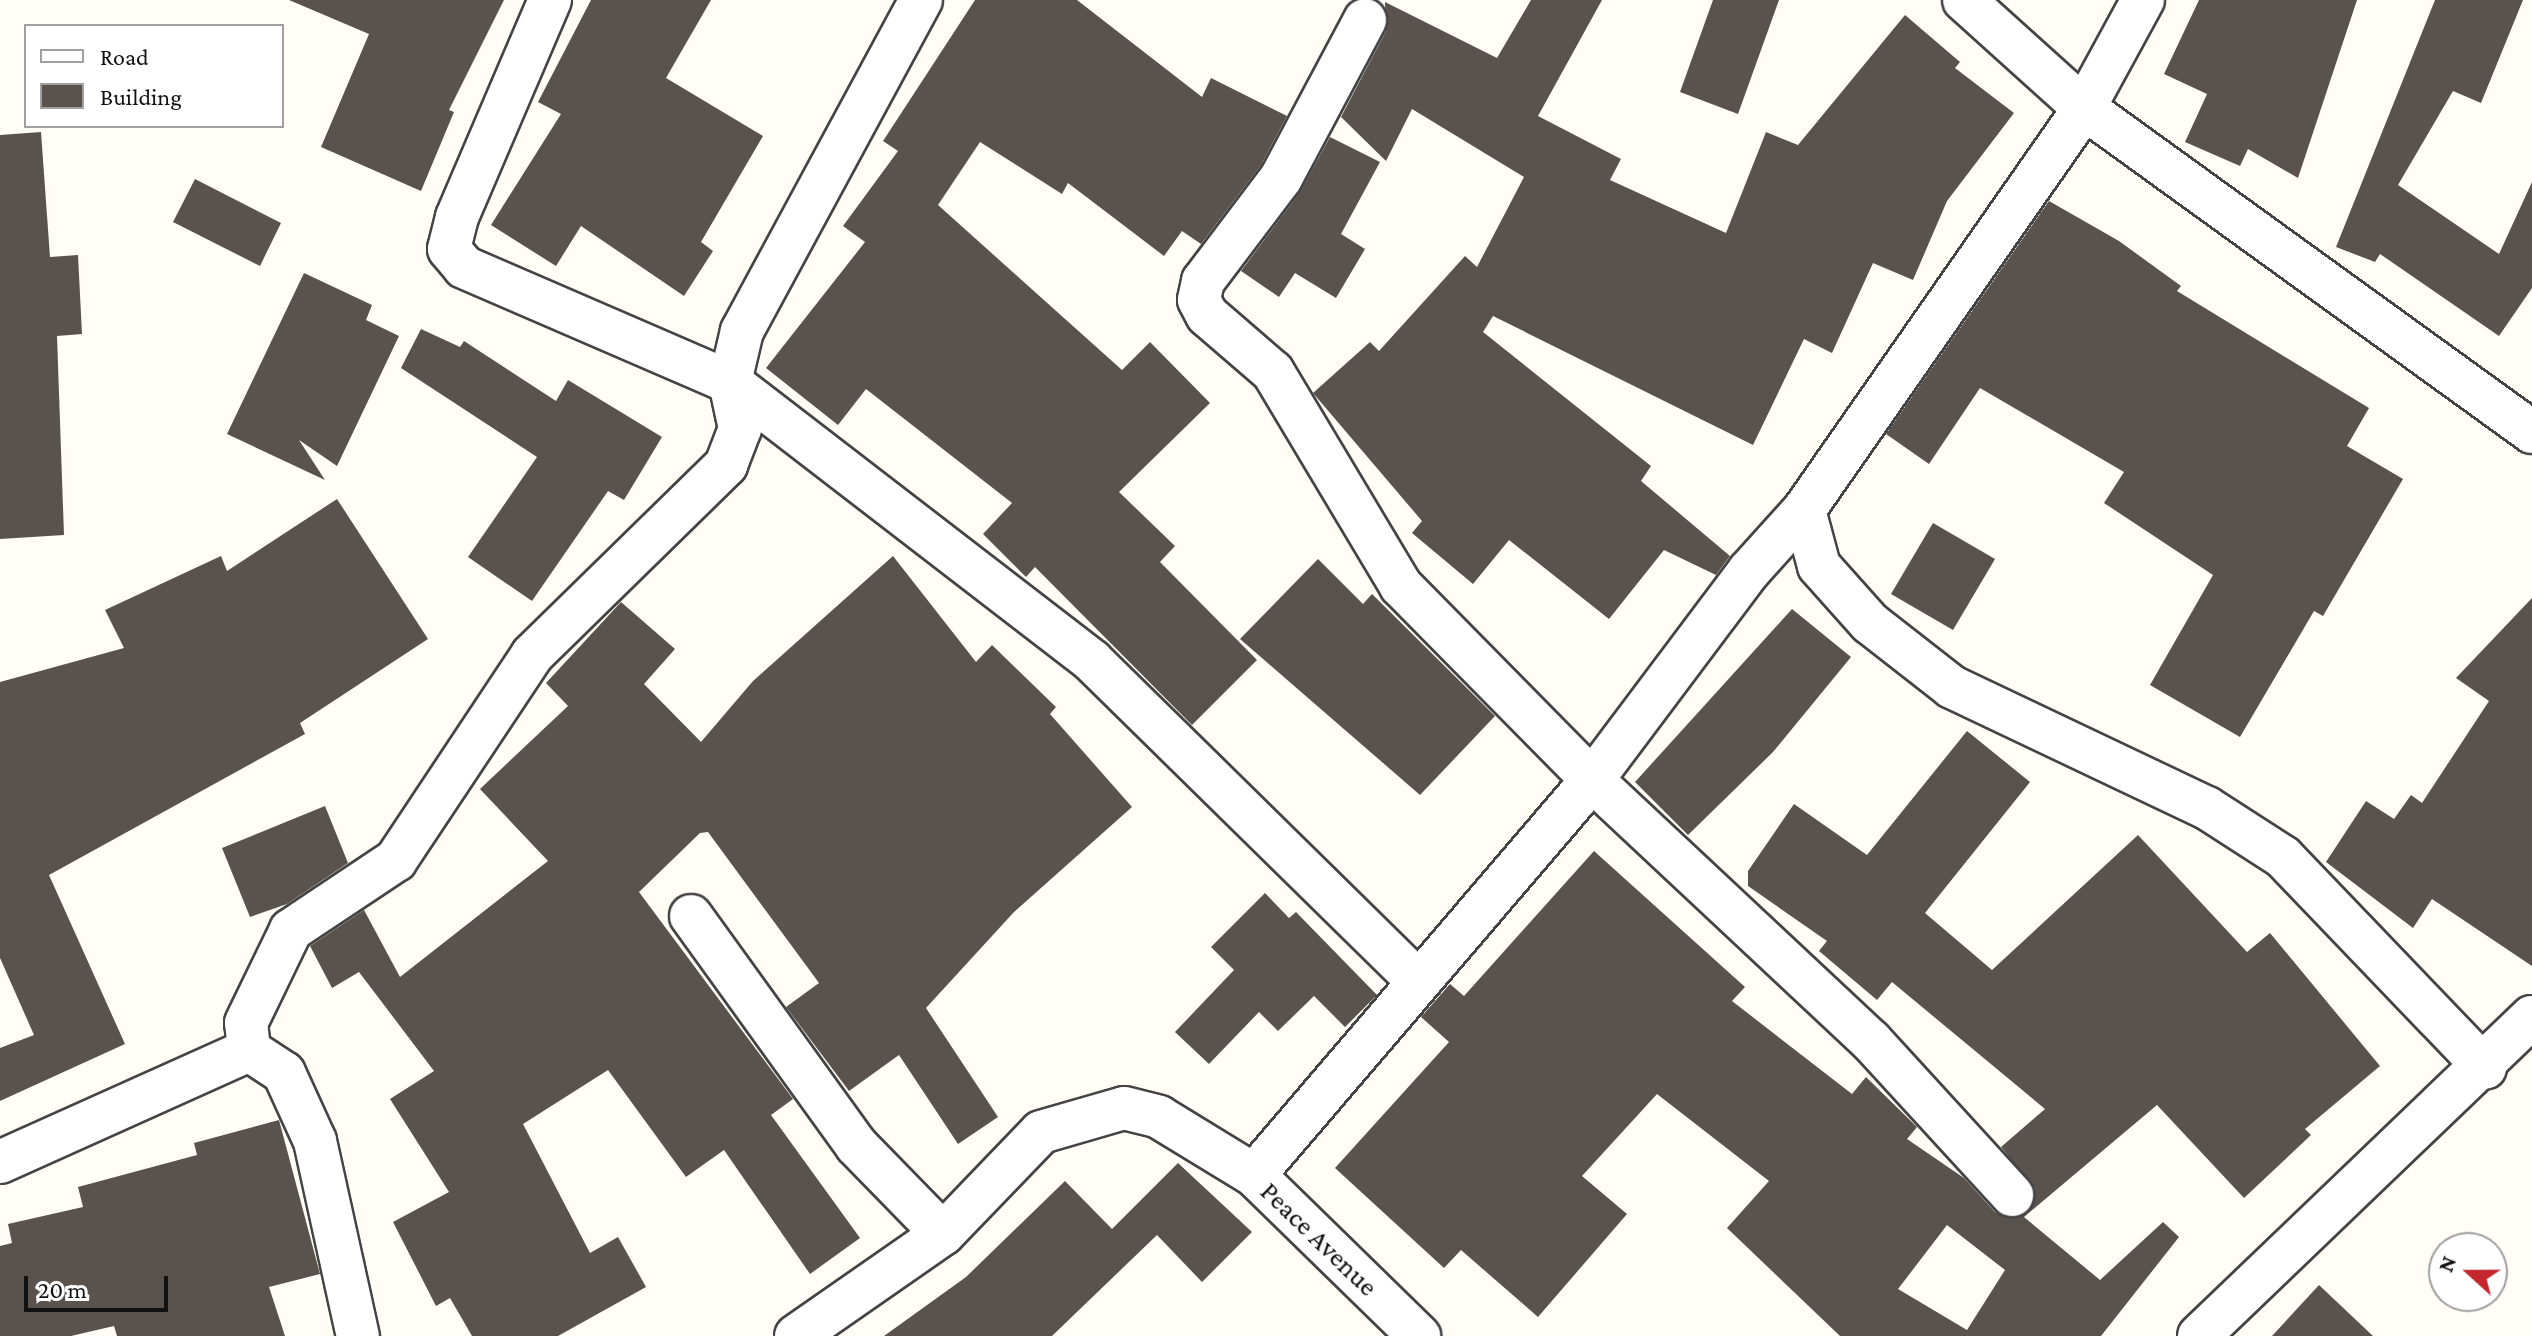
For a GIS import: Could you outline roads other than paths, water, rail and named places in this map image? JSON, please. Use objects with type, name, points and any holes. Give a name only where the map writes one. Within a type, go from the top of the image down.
[{"type":"street","points":[[550,0],[478,155],[449,249],[464,267],[730,382],[1092,661],[1417,980]]},
{"type":"street","points":[[249,1050],[246,1023],[291,930],[396,860],[532,655],[726,465],[740,429],[730,382],[742,331],[921,0]]},
{"type":"street","points":[[1964,0],[2084,108],[2532,432]]},
{"type":"street","points":[[1254,1175],[1417,980],[1592,780],[1749,571],[1804,510],[2084,108],[2143,0]]},
{"type":"street","points":[[1365,20],[1281,178],[1222,252],[1199,300],[1273,372],[1401,586],[1592,780],[1871,1041],[2012,1195]]},
{"type":"street","points":[[1804,510],[1819,566],[1870,623],[1952,687],[2087,757],[2207,808],[2283,857],[2485,1068]]},
{"type":"street","points":[[691,916],[856,1145],[943,1234]]},
{"type":"street","points":[[2199,1336],[2485,1068],[2532,1017]]},
{"type":"street","points":[[0,1162],[249,1050]]},
{"type":"street","points":[[249,1050],[284,1073],[315,1141],[358,1336]]},
{"type":"street","name":"Peace Avenue","points":[[796,1336],[943,1234],[1041,1132],[1091,1112],[1124,1108],[1159,1117],[1254,1175],[1419,1336]]}]
